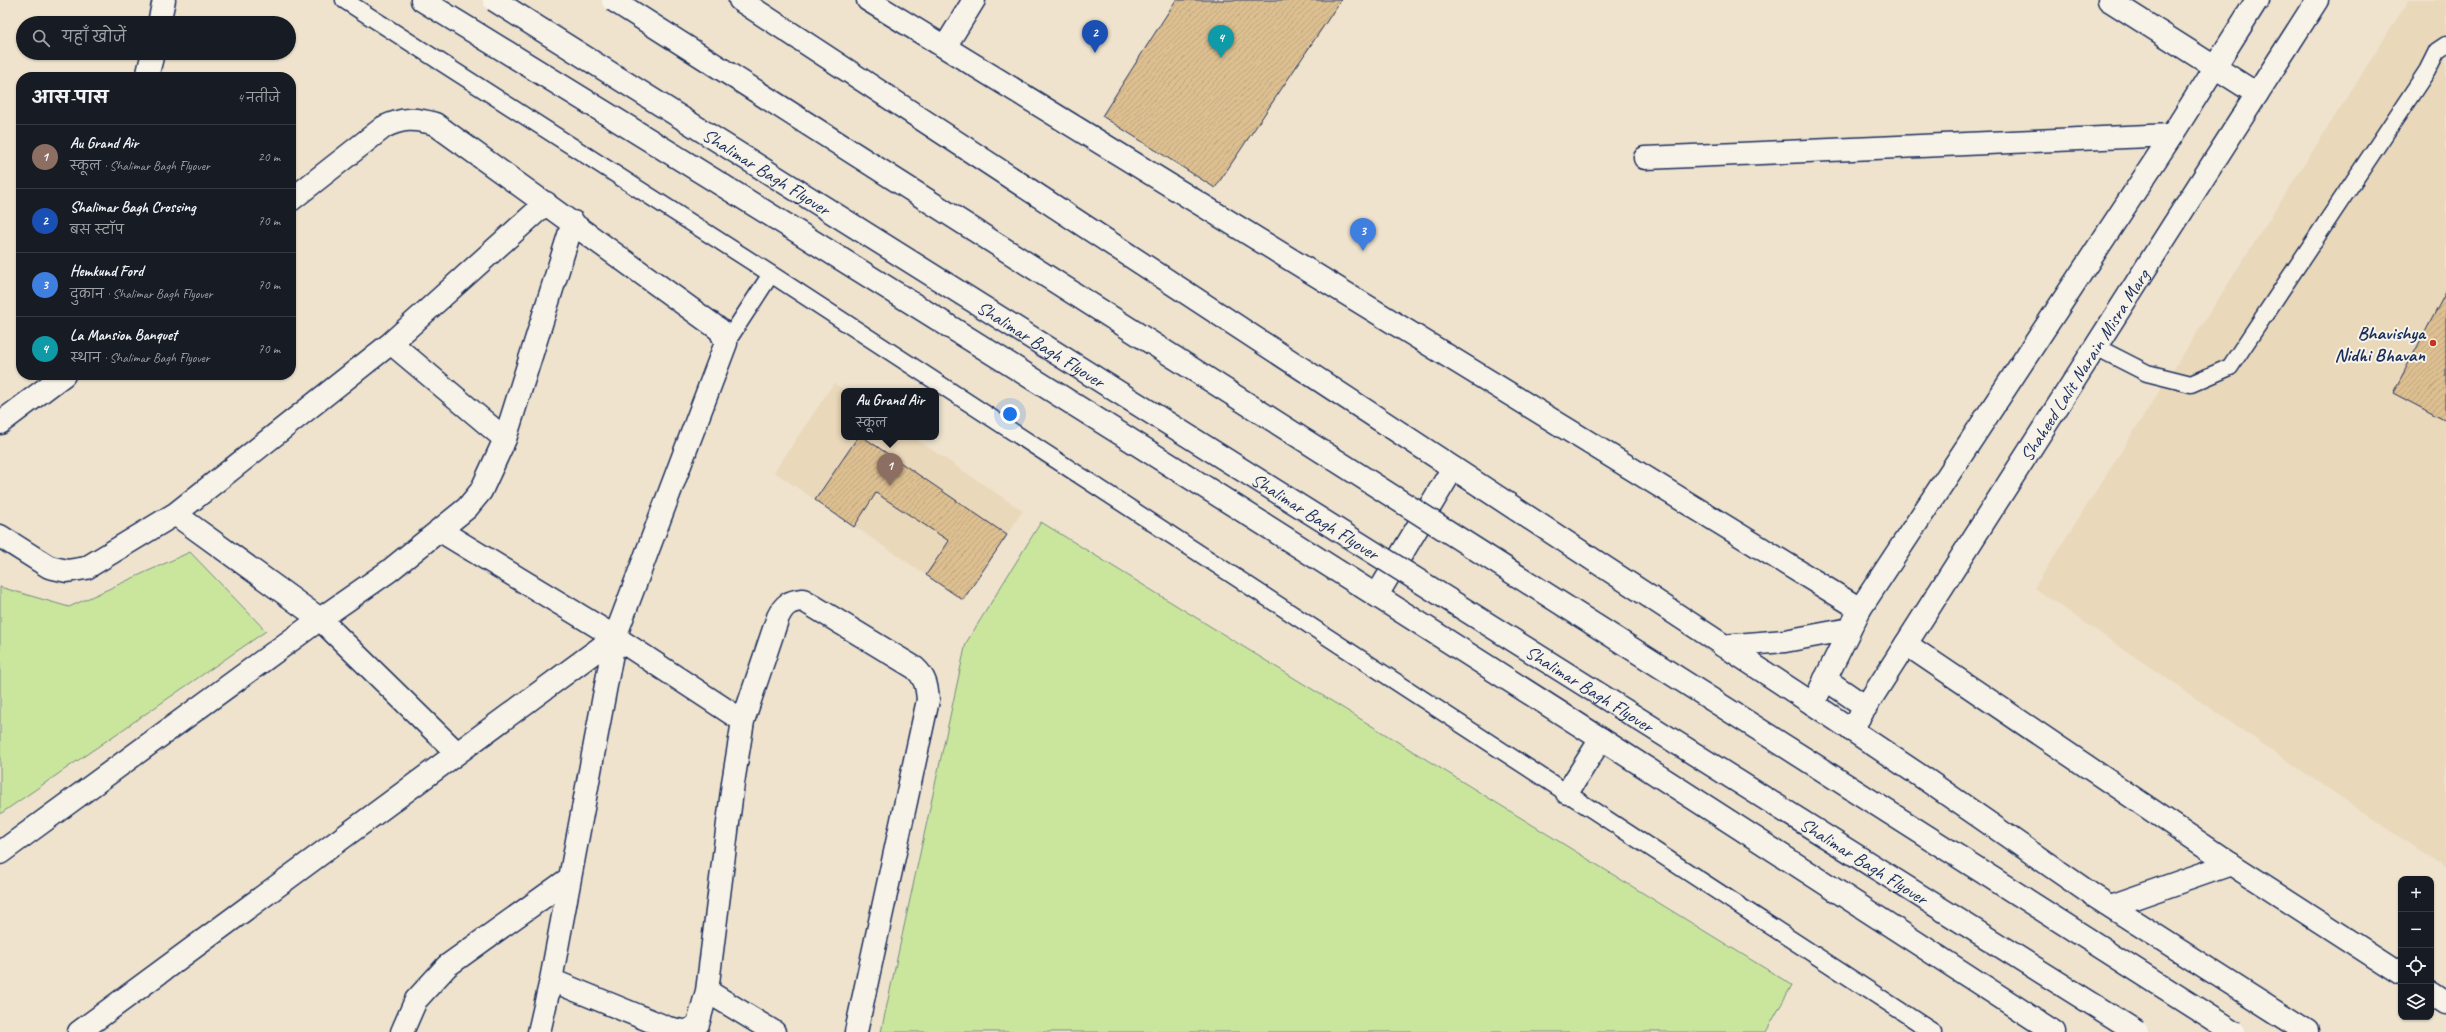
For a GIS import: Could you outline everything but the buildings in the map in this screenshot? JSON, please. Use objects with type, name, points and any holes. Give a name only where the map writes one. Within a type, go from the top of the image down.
[{"type":"street","points":[[161,16],[164,0]]},
{"type":"street","points":[[422,0],[658,145],[1377,595],[2054,1032]]},
{"type":"street","name":"Shalimar Bagh Flyover","points":[[494,0],[2137,1032]]},
{"type":"street","points":[[613,0],[2234,1032]]},
{"type":"street","points":[[740,0],[1813,704],[2111,906],[2307,1032]]},
{"type":"street","points":[[868,0],[1860,609]]},
{"type":"street","points":[[945,47],[974,0]]},
{"type":"street","points":[[2108,0],[2257,94]]},
{"type":"street","points":[[1813,704],[1860,609],[2172,135],[2257,0]]},
{"type":"street","name":"Shaheed Lalit Narain Misra Marg","points":[[1851,730],[2317,0]]},
{"type":"street","points":[[148,72],[151,60]]},
{"type":"street","points":[[296,196],[384,127],[401,119],[421,119],[435,124],[573,222],[720,330],[726,343],[614,637],[551,980],[539,1032]]},
{"type":"street","points":[[1645,158],[2172,135]]},
{"type":"street","points":[[0,536],[49,567],[67,571],[86,568],[175,514],[391,343],[546,203]]},
{"type":"street","points":[[0,853],[320,618],[389,571],[467,508],[481,491],[505,439],[573,222]]},
{"type":"street","points":[[391,343],[505,439]]},
{"type":"street","points":[[0,423],[57,380]]},
{"type":"street","points":[[1377,595],[1453,468]]},
{"type":"street","points":[[175,514],[320,618],[457,753]]},
{"type":"street","points":[[439,530],[614,637],[743,721]]},
{"type":"street","points":[[551,980],[668,1028],[683,1032],[693,1029],[698,1024],[707,991],[733,784],[743,721],[778,617],[784,605],[792,600],[803,600],[915,668],[922,675],[928,700],[856,1032]]},
{"type":"street","points":[[1723,646],[1785,641],[1850,629]]},
{"type":"street","points":[[79,1032],[614,637]]},
{"type":"street","points":[[1906,644],[2231,864],[2398,972]]},
{"type":"street","points":[[1825,679],[1866,708]]},
{"type":"street","points":[[1567,793],[1601,740]]},
{"type":"street","points":[[2111,906],[2231,864]]},
{"type":"street","points":[[402,1032],[416,1000],[447,966],[570,878]]},
{"type":"street","points":[[707,991],[774,1032]]},
{"type":"street","points":[[2434,996],[2446,1003]]},
{"type":"lane","points":[[344,0],[771,274],[1933,1032]]},
{"type":"lane","points":[[2096,347],[2147,372],[2192,384],[2230,366],[2427,71],[2438,51],[2446,45]]},
{"type":"lane","points":[[726,343],[771,274]]},
{"type":"shaded area","points":[[2409,0],[2446,0],[2446,869],[2034,588]]},
{"type":"shaded area","points":[[834,383],[842,388],[841,440],[917,440],[1023,511],[963,600],[774,472]]},
{"type":"green space","points":[[1041,522],[1792,985],[1766,1032],[881,1032],[966,643]]},
{"type":"green space","points":[[190,552],[266,631],[0,814],[0,587],[69,607]]},
{"type":"place","name":"Shalimar Bagh Crossing","points":[[1095,53]]},
{"type":"place","name":"La Mansion Banquet","points":[[1221,58]]},
{"type":"place","name":"Hemkund Ford","points":[[1363,251]]},
{"type":"place","name":"Bhavishya Nidhi Bhavan","points":[[2433,343]]},
{"type":"place","name":"Au Grand Air","points":[[890,486]]}]
